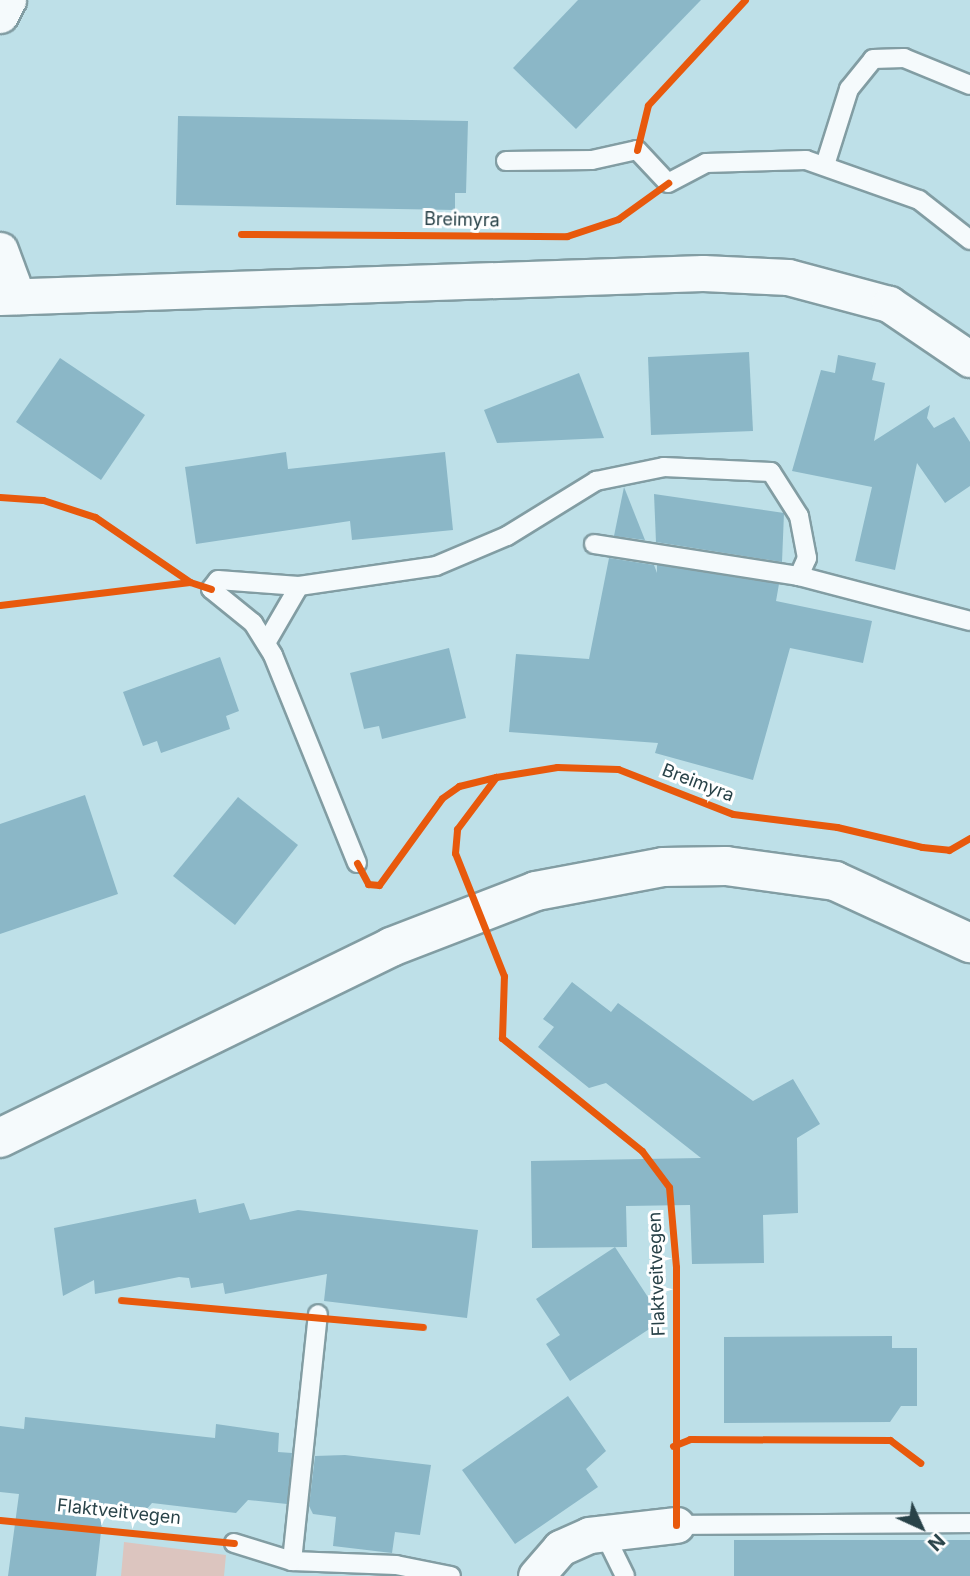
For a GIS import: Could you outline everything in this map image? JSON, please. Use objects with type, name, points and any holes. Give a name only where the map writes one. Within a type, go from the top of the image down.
[{"type":"main road","points":[[0,1138],[391,947],[536,891],[663,867],[726,866],[835,881],[970,943]]},
{"type":"street","points":[[0,15],[8,0]]},
{"type":"street","points":[[0,250],[8,296],[95,298],[703,274],[788,278],[889,304],[970,359]]},
{"type":"street","points":[[536,1576],[560,1548],[603,1531],[676,1525]]},
{"type":"lane","points":[[825,165],[849,89],[873,59],[904,58],[970,85]]},
{"type":"lane","points":[[506,161],[592,160],[637,150],[668,183],[706,163],[806,159],[919,200],[970,240]]},
{"type":"lane","points":[[357,863],[265,643],[253,623],[211,589],[218,580],[299,586],[436,566],[508,536],[596,481],[664,467],[771,472],[799,516],[807,558],[799,576]]},
{"type":"lane","points":[[594,544],[799,576],[970,621]]},
{"type":"lane","points":[[265,643],[299,586]]},
{"type":"lane","points":[[292,1561],[318,1314]]},
{"type":"lane","points":[[676,1525],[970,1522]]},
{"type":"lane","points":[[603,1531],[625,1576]]},
{"type":"lane","points":[[234,1543],[292,1561],[396,1565],[451,1576]]},
{"type":"shaded area","points":[[124,1542],[226,1555],[224,1576],[121,1576]]},
{"type":"building","points":[[578,0],[701,0],[576,129],[513,68]]},
{"type":"building","points":[[178,116],[468,121],[466,193],[455,193],[455,210],[176,205]]},
{"type":"building","points":[[749,352],[753,431],[651,435],[648,357]]},
{"type":"building","points":[[838,355],[876,363],[872,380],[885,383],[874,441],[930,405],[927,418],[934,428],[954,417],[970,442],[970,486],[945,503],[917,463],[895,570],[855,561],[872,487],[792,471],[821,370],[835,373]]},
{"type":"building","points":[[60,358],[145,415],[101,480],[16,422]]},
{"type":"building","points":[[579,373],[604,438],[497,443],[484,410]]},
{"type":"building","points":[[286,452],[288,469],[445,452],[453,530],[352,540],[350,521],[196,544],[185,467]]},
{"type":"building","points":[[624,487],[645,540],[614,536]]},
{"type":"building","points":[[654,494],[784,513],[782,562],[656,542]]},
{"type":"building","points":[[609,558],[654,565],[657,573],[657,565],[779,584],[776,601],[872,621],[863,663],[790,648],[753,780],[655,753],[658,743],[509,732],[516,654],[589,659]]},
{"type":"building","points":[[449,648],[466,718],[382,739],[379,726],[364,729],[350,673]]},
{"type":"building","points":[[220,657],[239,711],[226,716],[230,729],[161,753],[157,741],[143,746],[123,692]]},
{"type":"building","points":[[85,795],[118,894],[0,934],[0,824]]},
{"type":"building","points":[[238,797],[298,845],[235,925],[173,876]]},
{"type":"building","points":[[572,982],[611,1012],[618,1003],[753,1101],[793,1079],[820,1124],[797,1138],[798,1213],[763,1215],[764,1263],[692,1264],[690,1205],[626,1206],[627,1247],[532,1248],[531,1161],[701,1158],[606,1083],[589,1088],[538,1047],[554,1027],[543,1019]]},
{"type":"building","points":[[196,1199],[199,1213],[244,1203],[250,1220],[298,1210],[478,1230],[467,1318],[324,1301],[327,1274],[225,1294],[223,1283],[191,1288],[189,1278],[179,1277],[95,1294],[94,1280],[63,1296],[54,1228]]},
{"type":"building","points":[[615,1247],[663,1320],[570,1381],[546,1344],[560,1335],[536,1299]]},
{"type":"building","points":[[892,1336],[892,1348],[917,1348],[917,1406],[901,1406],[890,1422],[724,1423],[724,1337]]},
{"type":"building","points":[[568,1396],[606,1451],[586,1469],[598,1487],[515,1544],[462,1470]]},
{"type":"building","points":[[25,1417],[215,1438],[216,1424],[279,1433],[278,1452],[292,1453],[287,1504],[248,1500],[236,1513],[152,1503],[140,1517],[103,1514],[96,1576],[8,1576],[19,1494],[0,1492],[0,1426],[24,1429]]},
{"type":"building","points":[[345,1455],[431,1465],[420,1535],[395,1532],[392,1553],[333,1546],[336,1517],[313,1514],[309,1506],[315,1456]]},
{"type":"building","points":[[734,1540],[970,1540],[970,1576],[734,1576]]},
{"type":"cycle path","points":[[637,150],[648,105],[745,0]]},
{"type":"cycle path","name":"Breimyra","points":[[241,234],[567,236],[618,219],[668,183]]},
{"type":"cycle path","points":[[0,497],[43,500],[95,517],[190,582],[211,589]]},
{"type":"cycle path","points":[[0,605],[190,582]]},
{"type":"cycle path","name":"Breimyra","points":[[676,1525],[676,1267],[669,1187],[642,1151],[502,1038],[504,976],[455,853],[457,829],[496,777],[557,767],[618,769],[733,814],[837,827],[922,847],[949,850],[970,838]]},
{"type":"cycle path","points":[[357,863],[368,884],[379,885],[442,798],[459,786],[496,777]]},
{"type":"cycle path","points":[[121,1300],[423,1327]]},
{"type":"cycle path","points":[[673,1446],[690,1439],[890,1440],[920,1463]]},
{"type":"cycle path","name":"Flaktveitvegen","points":[[0,1520],[234,1543]]}]
